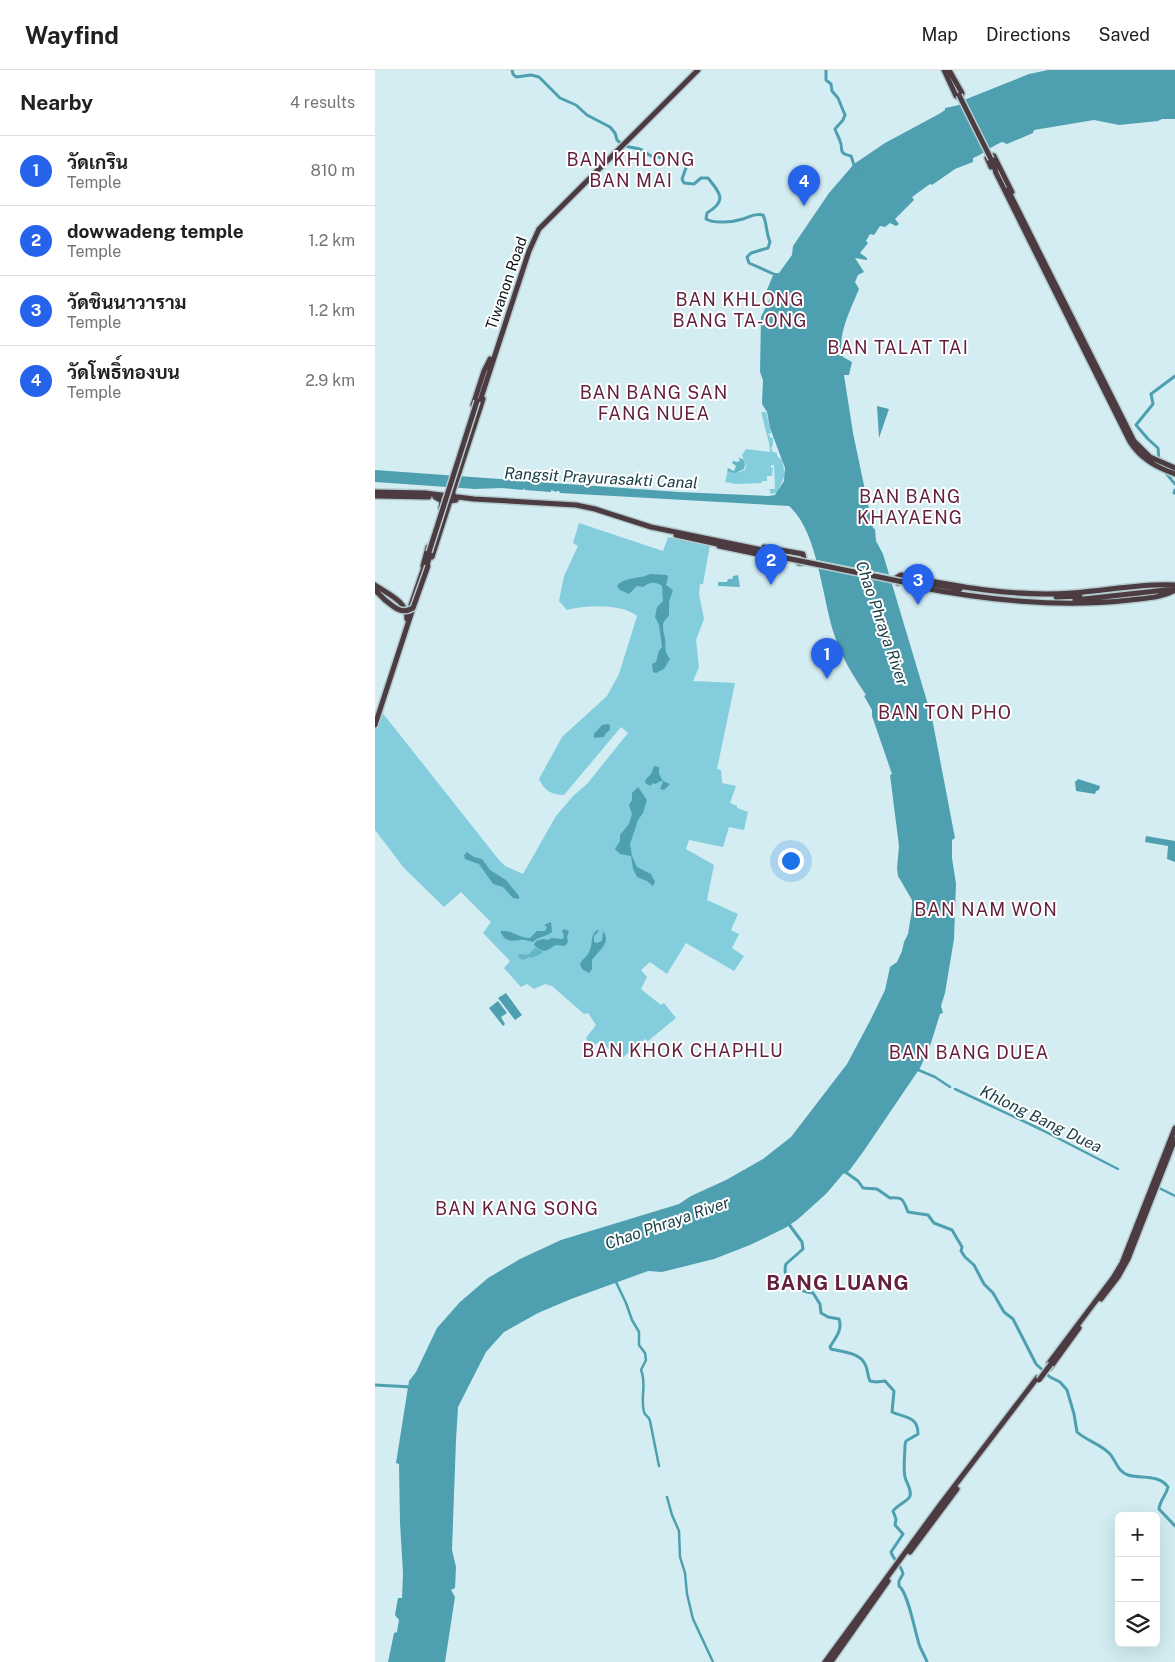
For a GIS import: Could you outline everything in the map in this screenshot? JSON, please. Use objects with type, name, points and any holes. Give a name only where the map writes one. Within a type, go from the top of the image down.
[{"type":"main road","name":"Tiwanon Road","points":[[436,495],[445,493],[456,471],[534,239],[549,218],[694,70]]},
{"type":"main road","name":"Tiwanon Road","points":[[625,140],[698,70]]},
{"type":"main road","points":[[946,70],[962,94],[958,98],[956,96],[946,70]]},
{"type":"main road","points":[[946,70],[1132,446],[1151,464],[1175,474]]},
{"type":"main road","points":[[988,156],[994,156],[1011,192],[1012,202],[996,178],[988,156]]},
{"type":"main road","points":[[1080,338],[1134,441],[1150,457],[1175,468]]},
{"type":"main road","name":"Tiwanon Road","points":[[375,716],[407,626],[492,360]]},
{"type":"main road","name":"Tiwanon Road","points":[[375,725],[415,593],[443,512],[449,502],[456,498],[453,494],[453,489],[456,471]]},
{"type":"main road","points":[[376,495],[436,495],[581,506],[646,526],[781,556],[918,584],[1018,599],[1050,601],[1172,588]]},
{"type":"main road","points":[[376,495],[436,495],[442,502],[443,512]]},
{"type":"main road","name":"Tiwanon Road","points":[[407,626],[417,606],[443,512]]},
{"type":"main road","points":[[704,539],[733,541],[803,554],[804,560],[800,563],[729,548],[704,539]]},
{"type":"main road","name":"Tiwanon Road","points":[[415,593],[430,552]]},
{"type":"main road","points":[[375,590],[399,610],[407,611],[413,608],[428,566],[430,552]]},
{"type":"main road","points":[[1050,601],[971,596],[899,583],[896,581],[896,578],[901,575],[972,588],[1037,593],[1104,603],[1146,598],[1172,588]]},
{"type":"main road","points":[[375,584],[404,604],[407,619]]},
{"type":"main road","points":[[954,590],[972,588]]},
{"type":"main road","points":[[954,590],[971,596]]},
{"type":"main road","points":[[954,590],[1073,598]]},
{"type":"main road","points":[[404,604],[410,601],[415,593]]},
{"type":"main road","points":[[1037,593],[1045,596]]},
{"type":"main road","points":[[825,1662],[1049,1365],[1122,1263],[1175,1128]]},
{"type":"main road","points":[[1077,1327],[1113,1284],[1128,1259],[1175,1139]]},
{"type":"main road","points":[[831,1662],[895,1569]]},
{"type":"shaded area","points":[[761,412],[766,412],[771,433],[768,434],[773,438],[771,448],[782,460],[785,475],[777,493],[771,494],[769,489],[775,489],[774,465],[771,465],[771,468],[773,467],[772,476],[767,476],[767,481],[762,481],[762,483],[736,484],[725,482],[728,470],[736,472],[737,470],[739,472],[745,470],[746,466],[742,455],[746,449],[770,452],[771,459],[769,443]]},
{"type":"shaded area","points":[[738,457],[744,460],[744,469],[735,473],[727,471],[728,468],[734,471],[736,466],[732,463],[733,461],[738,462],[740,460]]},
{"type":"shaded area","points":[[579,523],[663,551],[668,537],[710,545],[703,584],[700,584],[699,594],[704,619],[696,640],[699,667],[693,681],[735,683],[717,769],[721,770],[722,783],[736,786],[730,803],[748,812],[744,830],[729,827],[723,847],[689,840],[686,849],[714,865],[707,900],[738,914],[731,930],[739,934],[732,948],[744,956],[734,971],[686,943],[667,974],[650,962],[641,970],[647,977],[641,989],[661,1005],[664,1003],[676,1018],[648,1041],[645,1039],[622,1058],[614,1049],[610,1050],[600,1041],[591,1048],[586,1038],[596,1025],[588,1013],[584,1014],[552,986],[545,984],[534,989],[527,984],[521,987],[504,968],[510,961],[483,933],[491,922],[461,892],[444,907],[404,868],[375,830],[375,728],[381,711],[499,860],[505,866],[523,874],[556,816],[574,795],[587,784],[628,733],[621,727],[564,795],[552,793],[541,783],[539,779],[562,737],[607,696],[619,674],[637,616],[622,609],[603,606],[567,610],[559,601],[564,576],[578,546],[573,543]]},
{"type":"shaded area","points":[[738,575],[740,587],[718,586],[718,582],[727,582],[728,579]]},
{"type":"shaded area","points":[[535,948],[542,951],[542,953],[523,960],[518,957],[519,954],[528,955]]},
{"type":"water","name":"Chao Phraya River","points":[[1048,70],[1175,70],[1175,119],[1119,125],[1094,120],[1034,130],[1033,133],[1007,144],[1002,142],[998,144],[973,158],[973,162],[955,169],[932,185],[930,184],[912,197],[914,200],[895,219],[899,224],[896,226],[890,223],[885,227],[880,226],[874,235],[870,234],[866,241],[868,243],[860,253],[867,260],[855,258],[864,272],[858,275],[855,282],[859,289],[845,323],[841,340],[843,357],[852,362],[849,375],[844,375],[853,433],[873,528],[875,529],[876,541],[883,554],[932,718],[955,838],[952,840],[952,858],[956,884],[954,939],[941,1006],[943,1013],[940,1014],[931,1043],[920,1068],[849,1171],[843,1174],[826,1194],[797,1220],[750,1245],[714,1259],[662,1272],[648,1271],[538,1313],[504,1332],[486,1352],[458,1407],[452,1550],[456,1567],[455,1588],[451,1590],[455,1597],[445,1662],[388,1662],[394,1633],[397,1632],[399,1620],[395,1615],[398,1598],[402,1598],[403,1573],[399,1464],[396,1463],[409,1381],[416,1372],[437,1328],[460,1302],[488,1278],[520,1259],[561,1240],[679,1204],[763,1159],[791,1137],[847,1064],[871,1019],[885,990],[890,967],[897,962],[908,934],[912,900],[898,876],[899,846],[890,775],[892,774],[872,716],[872,710],[864,696],[866,695],[840,651],[834,634],[818,566],[807,531],[799,517],[789,506],[560,493],[559,491],[551,490],[551,492],[525,490],[524,488],[523,490],[502,488],[475,489],[375,482],[375,470],[679,492],[775,495],[784,481],[785,468],[770,428],[767,412],[762,404],[763,380],[760,372],[761,317],[771,296],[766,292],[774,273],[779,273],[792,255],[793,246],[829,193],[854,164],[885,143],[939,114],[945,108],[959,105],[964,100],[1029,74]]},
{"type":"water","points":[[877,406],[889,409],[879,438]]},
{"type":"water","points":[[650,574],[667,575],[666,585],[673,590],[669,602],[669,616],[664,622],[663,627],[666,652],[670,659],[664,669],[656,673],[653,672],[652,664],[656,662],[662,647],[659,625],[655,617],[657,607],[663,601],[662,586],[653,583],[643,587],[637,586],[629,594],[620,590],[617,586],[623,581]]},
{"type":"water","points":[[602,725],[610,725],[610,730],[604,737],[594,738],[594,734]]},
{"type":"water","points":[[654,766],[659,767],[659,774],[663,781],[670,784],[664,790],[660,789],[663,782],[661,781],[650,786],[645,783]]},
{"type":"water","points":[[1078,779],[1100,786],[1099,790],[1095,794],[1076,791],[1075,782]]},
{"type":"water","points":[[638,787],[647,800],[630,844],[632,856],[637,867],[651,874],[655,882],[653,886],[637,877],[633,869],[631,856],[620,854],[615,849],[620,841],[620,835],[629,824],[632,814],[629,805],[632,800],[632,793]]},
{"type":"water","points":[[1146,836],[1175,841],[1175,862],[1167,859],[1168,846],[1145,842]]},
{"type":"water","points":[[467,852],[474,857],[482,859],[490,870],[506,880],[519,896],[519,899],[513,898],[503,887],[493,884],[479,864],[465,859],[464,855]]},
{"type":"water","points":[[551,922],[552,932],[533,942],[509,940],[501,933],[501,931],[505,931],[530,938],[537,931],[545,931],[547,927],[544,925]]},
{"type":"water","points":[[564,929],[569,931],[568,942],[565,946],[556,945],[543,951],[534,945],[536,941],[543,939],[563,939],[562,931]]},
{"type":"water","points":[[597,930],[599,931],[594,936],[594,942],[602,941],[603,931],[606,939],[603,947],[592,960],[592,969],[589,973],[582,969],[580,964],[589,952],[593,937]]},
{"type":"water","points":[[506,993],[522,1015],[515,1020],[498,998]]},
{"type":"water","points":[[498,1001],[507,1013],[501,1017],[505,1024],[503,1026],[489,1008]]},
{"type":"pier","points":[[812,559],[892,575],[894,582],[815,566]]},
{"type":"waterway","points":[[512,70],[516,77],[531,75],[539,77],[560,98],[576,105],[587,115],[610,127],[615,133],[617,140],[624,146],[640,149],[651,156],[683,161],[687,165],[682,179],[684,183],[694,184],[701,178],[708,178],[719,193],[720,201],[707,213],[706,219],[714,222],[724,222],[763,215],[770,242],[768,248],[751,253],[747,257],[749,263],[776,275]]},
{"type":"waterway","points":[[826,70],[826,80],[831,84],[832,91],[838,98],[845,115],[835,129],[842,152],[851,156],[855,168]]},
{"type":"waterway","points":[[1159,460],[1158,448],[1136,425],[1153,404],[1151,394],[1175,376]]},
{"type":"waterway","points":[[1165,472],[1175,484]]},
{"type":"waterway","name":"Khlong Bang Duea","points":[[916,1069],[935,1077],[950,1087]]},
{"type":"waterway","name":"Khlong Bang Duea","points":[[955,1089],[1040,1129],[1118,1169]]},
{"type":"waterway","points":[[844,1171],[858,1181],[863,1188],[877,1189],[890,1198],[901,1199],[908,1212],[928,1215],[934,1223],[952,1230],[962,1247],[961,1251],[965,1257],[974,1265],[984,1284],[993,1293],[1004,1312],[1013,1319],[1036,1364],[1050,1377],[1060,1382],[1067,1390],[1077,1432],[1106,1451],[1125,1474],[1160,1480],[1164,1483],[1168,1487],[1159,1509],[1175,1526]]},
{"type":"waterway","name":"Khlong Bang Duea","points":[[1157,1187],[1175,1196]]},
{"type":"waterway","points":[[788,1223],[802,1242],[803,1249],[786,1264],[786,1276],[797,1288],[813,1293],[820,1304],[821,1313],[828,1317],[839,1319],[840,1327],[830,1347],[831,1349],[859,1357],[866,1366],[870,1381],[885,1381],[894,1391],[892,1412],[910,1418],[916,1424],[918,1434],[906,1441],[905,1445],[904,1473],[910,1488],[909,1498],[893,1511],[896,1519],[895,1525],[903,1534],[891,1552],[903,1574],[899,1581],[899,1586],[905,1596],[919,1644],[927,1662]]},
{"type":"waterway","points":[[615,1280],[639,1332],[639,1345],[645,1353],[646,1360],[641,1370],[643,1375],[643,1407],[650,1420],[659,1466]]},
{"type":"waterway","points":[[375,1385],[412,1387]]},
{"type":"waterway","points":[[667,1497],[679,1531],[680,1557],[685,1573],[687,1594],[693,1619],[713,1662]]},
{"type":"place","name":"วัดโพธิ์ทองบน","points":[[804,206]]},
{"type":"place","name":"dowwadeng temple","points":[[771,585]]},
{"type":"place","name":"วัดชินนาวาราม","points":[[918,605]]},
{"type":"place","name":"วัดเกริน","points":[[827,679]]},
{"type":"district","name":"BAN KHLONG BAN MAI","points":[[631,169]]},
{"type":"district","name":"BAN KHLONG BANG TA-ONG","points":[[740,309]]},
{"type":"district","name":"BAN TALAT TAI","points":[[898,347]]},
{"type":"district","name":"BAN BANG SAN FANG NUEA","points":[[654,402]]},
{"type":"district","name":"BAN BANG KHAYAENG","points":[[910,506]]},
{"type":"district","name":"BAN TON PHO","points":[[945,712]]},
{"type":"district","name":"BAN NAM WON","points":[[986,909]]},
{"type":"district","name":"BAN KHOK CHAPHLU","points":[[683,1050]]},
{"type":"district","name":"BAN BANG DUEA","points":[[969,1052]]},
{"type":"district","name":"BAN KANG SONG","points":[[517,1208]]},
{"type":"district","name":"BANG LUANG","points":[[838,1283]]},
{"type":"water label","name":"Rangsit Prayurasakti Canal","points":[[601,478]]}]
